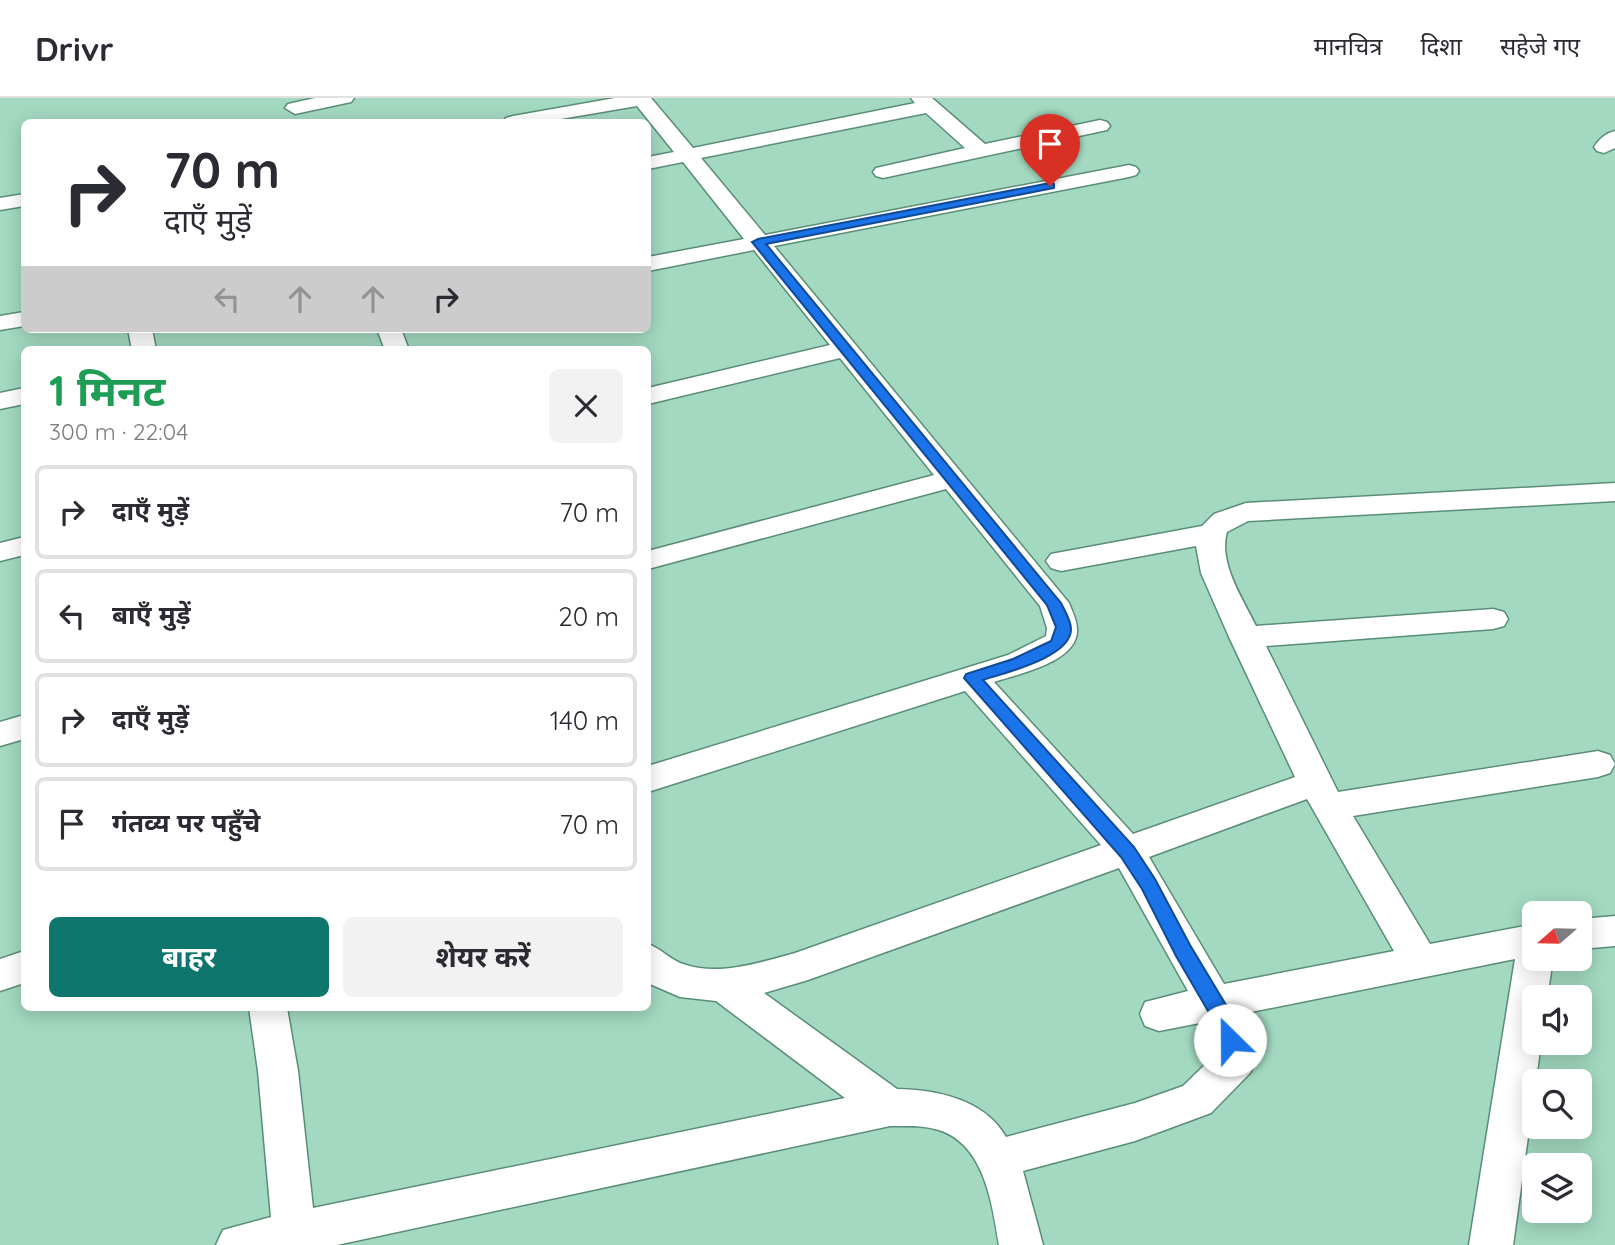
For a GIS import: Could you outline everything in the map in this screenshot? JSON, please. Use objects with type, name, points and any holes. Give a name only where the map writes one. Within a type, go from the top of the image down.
[{"type":"street","points":[[295,109],[344,98]]},
{"type":"street","points":[[529,119],[642,98],[1054,603],[1064,627],[1063,636],[1048,650],[972,678],[651,778]]},
{"type":"street","points":[[651,162],[926,102],[980,151]]},
{"type":"street","points":[[883,172],[1100,126]]},
{"type":"street","points":[[651,263],[1129,171]]},
{"type":"street","points":[[0,204],[21,200]]},
{"type":"street","points":[[0,323],[21,319]]},
{"type":"street","points":[[651,395],[845,349]]},
{"type":"street","points":[[0,401],[21,397]]},
{"type":"street","points":[[651,559],[951,479]]},
{"type":"street","points":[[1420,961],[1322,795],[1244,636],[1209,553],[1211,534],[1223,518],[1246,512],[1615,492]]},
{"type":"street","points":[[1061,561],[1211,534]]},
{"type":"street","points":[[0,552],[21,547]]},
{"type":"street","points":[[1244,636],[1493,619]]},
{"type":"street","points":[[972,678],[1128,852],[1149,884],[1225,1021],[1236,1060],[1197,1100],[1135,1122],[998,1159]]},
{"type":"street","points":[[0,734],[21,728]]},
{"type":"street","points":[[651,963],[675,979],[698,985],[751,981],[795,969],[1128,852],[1322,795],[1598,764]]},
{"type":"street","points":[[1592,933],[1615,931]]},
{"type":"street","points":[[1159,1014],[1522,941]]},
{"type":"street","points":[[0,975],[21,968]]},
{"type":"street","points":[[1491,1245],[1532,971]]},
{"type":"street","points":[[723,985],[890,1107]]},
{"type":"street","points":[[268,1011],[278,1071],[294,1231]]},
{"type":"street","points":[[238,1245],[294,1231],[890,1107],[916,1105],[941,1110],[972,1125],[998,1159],[1011,1191],[1021,1245]]},
{"type":"route","points":[[1050,186],[758,242],[1054,603],[1064,627],[1063,636],[1057,645],[1019,663],[972,678],[1128,852],[1149,884],[1183,951],[1225,1021],[1230,1040]]}]
